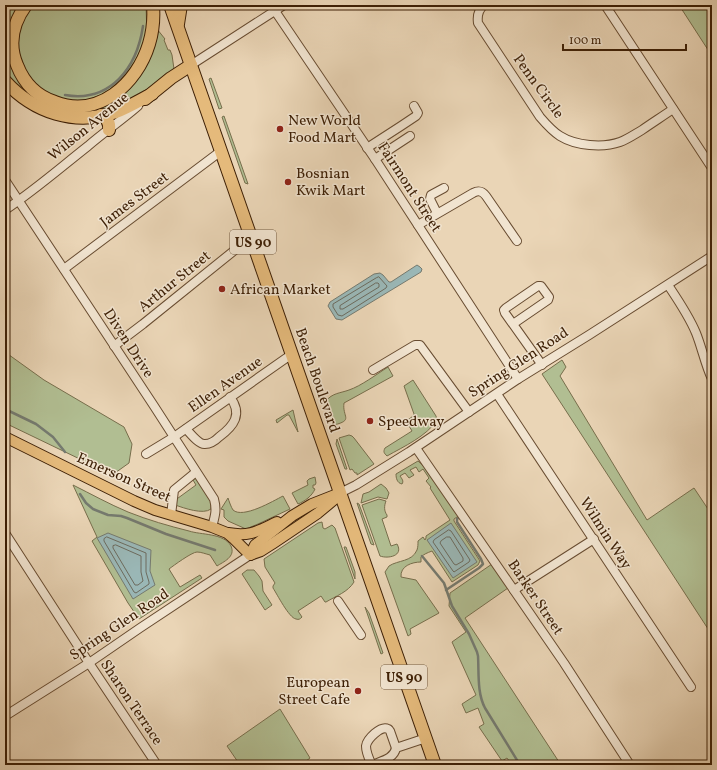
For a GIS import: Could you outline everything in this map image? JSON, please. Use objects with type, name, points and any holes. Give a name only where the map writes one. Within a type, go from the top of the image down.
[{"type":"highway","points":[[26,5],[17,20],[13,36],[13,52],[20,73],[32,89],[43,97],[62,105],[76,106],[90,105],[103,101],[117,92],[132,77],[141,63],[149,44],[153,27],[154,5]]},
{"type":"highway","name":"Beach Boulevard","points":[[170,5],[435,765]]},
{"type":"highway","points":[[178,28],[181,5]]},
{"type":"highway","name":"Wilson Avenue","points":[[142,102],[171,78],[191,65]]},
{"type":"highway","points":[[5,82],[26,100],[37,106],[47,111],[74,117],[86,117],[116,112],[152,94]]},
{"type":"highway","points":[[101,115],[109,123],[109,130]]},
{"type":"main road","name":"Emerson Street","points":[[5,437],[134,501],[155,510],[227,533],[250,555]]},
{"type":"main road","name":"Spring Glen Road","points":[[250,555],[255,545],[292,516],[312,504],[340,493]]},
{"type":"main road","name":"Spring Glen Road","points":[[250,555],[267,548],[320,512],[340,493]]},
{"type":"main road","points":[[227,533],[237,535],[257,532],[292,516]]},
{"type":"street","points":[[191,65],[274,8],[284,5]]},
{"type":"street","name":"Penn Circle","points":[[484,5],[478,13],[478,23],[540,117],[561,137],[577,143],[592,146],[620,142],[633,136],[673,109]]},
{"type":"street","points":[[605,5],[712,168]]},
{"type":"street","name":"Fairmont Street","points":[[274,8],[375,159],[518,379]]},
{"type":"street","name":"Wilson Avenue","points":[[5,210],[53,176],[142,102]]},
{"type":"street","points":[[367,148],[416,116],[418,114],[414,106]]},
{"type":"street","points":[[375,159],[410,136]]},
{"type":"street","name":"James Street","points":[[64,269],[221,151]]},
{"type":"street","name":"Diven Drive","points":[[5,180],[214,499],[216,513],[212,527]]},
{"type":"street","points":[[437,213],[430,199],[431,195],[444,188]]},
{"type":"street","points":[[418,225],[477,191],[482,192],[491,202],[517,241]]},
{"type":"street","name":"Arthur Street","points":[[114,346],[251,237]]},
{"type":"street","name":"Spring Glen Road","points":[[340,493],[356,486],[416,448],[518,379],[712,256]]},
{"type":"street","points":[[668,285],[696,332],[707,369],[712,379]]},
{"type":"street","points":[[513,324],[548,300],[549,297],[542,286],[538,286],[504,310],[505,313],[542,365]]},
{"type":"street","points":[[373,370],[415,345],[420,345],[469,412]]},
{"type":"street","name":"Ellen Avenue","points":[[146,454],[186,429],[292,354]]},
{"type":"street","name":"Wilmin Way","points":[[497,394],[691,687]]},
{"type":"street","points":[[186,429],[200,443],[205,444],[218,438],[229,430],[235,421],[236,412],[234,403],[230,397]]},
{"type":"street","name":"Barker Street","points":[[416,448],[564,663],[630,765]]},
{"type":"street","points":[[171,515],[174,490],[196,472]]},
{"type":"street","name":"Sharon Terrace","points":[[5,533],[157,765]]},
{"type":"street","points":[[514,590],[594,540]]},
{"type":"street","name":"Spring Glen Road","points":[[5,716],[89,663],[250,555]]},
{"type":"street","points":[[338,601],[361,635]]},
{"type":"street","points":[[386,728],[390,731],[396,748],[394,754],[387,759],[372,765],[367,754],[366,745],[371,736],[381,729],[386,728]]},
{"type":"street","points":[[396,748],[426,738]]},
{"type":"green space","points":[[5,5],[20,5],[8,33],[36,98],[108,103],[157,29],[165,39],[164,40],[168,50],[170,50],[174,69],[136,98],[101,112],[51,109],[12,83],[5,75]]},
{"type":"green space","points":[[32,5],[146,5],[147,36],[133,68],[111,91],[82,102],[54,98],[34,85],[20,62],[17,36],[25,14]]},
{"type":"green space","points":[[679,5],[712,5],[712,56]]},
{"type":"green space","points":[[211,78],[222,108],[219,109],[209,79]]},
{"type":"green space","points":[[224,116],[248,184],[245,183],[222,117]]},
{"type":"green space","points":[[5,352],[44,380],[124,427],[132,444],[129,463],[115,473],[86,462],[5,423]]},
{"type":"green space","points":[[562,360],[566,367],[560,376],[647,520],[694,488],[712,515],[712,635],[542,374]]},
{"type":"green space","points":[[388,367],[393,376],[344,403],[345,420],[334,425],[326,401],[328,398],[359,386]]},
{"type":"green space","points":[[413,380],[436,416],[437,420],[433,426],[421,436],[387,456],[384,452],[385,448],[412,431],[406,421],[414,414],[404,386]]},
{"type":"green space","points":[[293,410],[298,432],[289,415],[277,423],[276,420]]},
{"type":"green space","points":[[349,435],[354,438],[374,464],[357,475],[357,473],[355,473],[352,469],[350,470],[339,438]]},
{"type":"green space","points":[[337,439],[347,469],[345,469],[336,444]]},
{"type":"green space","points":[[418,461],[428,470],[460,515],[454,519],[454,521],[480,561],[478,565],[452,582],[432,551],[421,557],[421,562],[407,565],[402,570],[401,577],[416,580],[439,613],[410,629],[411,634],[408,636],[385,572],[389,566],[412,557],[417,550],[418,541],[423,537],[425,540],[426,536],[450,520],[426,481],[429,478],[423,469],[419,472],[416,467],[410,470],[414,475],[409,478],[405,473],[400,476],[403,481],[402,484],[397,480],[396,474]]},
{"type":"green space","points":[[315,477],[316,483],[313,485],[313,488],[315,489],[314,492],[298,504],[292,493],[308,485],[307,481]]},
{"type":"green space","points":[[196,478],[211,500],[211,509],[208,511],[193,510],[175,505],[174,501],[196,485],[193,480]]},
{"type":"green space","points":[[381,484],[389,493],[387,499],[378,497],[361,503],[363,494]]},
{"type":"green space","points":[[73,485],[114,506],[143,518],[223,539],[231,546],[232,553],[228,559],[217,566],[210,555],[197,552],[174,565],[169,569],[180,587],[200,575],[202,578],[139,619],[92,541],[97,537]]},
{"type":"green space","points":[[283,496],[290,509],[246,529],[228,521],[224,517],[224,510],[221,509],[228,498],[233,510],[244,512],[251,511]]},
{"type":"green space","points":[[379,499],[386,501],[385,512],[387,517],[382,519],[391,546],[397,544],[399,548],[397,554],[391,557],[380,556],[362,505]]},
{"type":"green space","points":[[357,503],[359,504],[374,545],[371,544]]},
{"type":"green space","points":[[322,522],[323,528],[325,529],[332,525],[335,528],[354,582],[345,591],[326,602],[321,596],[298,611],[302,617],[299,619],[293,618],[273,588],[275,583],[265,567],[264,559],[318,523]]},
{"type":"green space","points":[[344,547],[346,547],[355,572],[355,579]]},
{"type":"green space","points":[[492,564],[508,588],[465,618],[561,765],[512,765],[507,758],[502,761],[479,727],[484,724],[478,708],[466,713],[462,704],[476,695],[452,642],[466,632],[449,606],[450,593]]},
{"type":"green space","points":[[247,570],[254,570],[262,581],[263,591],[272,605],[265,610],[242,574]]},
{"type":"green space","points":[[365,607],[369,613],[383,653],[381,654]]},
{"type":"green space","points":[[280,709],[310,758],[301,765],[240,765],[227,746]]},
{"type":"water","points":[[417,265],[422,269],[421,272],[342,320],[336,319],[328,306],[330,302],[374,274],[380,273],[389,282],[391,282]]},
{"type":"water","points":[[451,523],[477,562],[453,578],[427,540]]},
{"type":"water","points":[[108,533],[151,550],[150,571],[155,585],[133,599],[97,538]]},
{"type":"waterway","points":[[65,95],[81,96],[96,93],[119,79],[128,68],[135,55],[143,26]]},
{"type":"waterway","points":[[5,409],[36,424],[53,437],[65,452]]},
{"type":"waterway","points":[[80,494],[86,503],[93,509],[108,515],[127,518],[166,534],[215,550]]},
{"type":"waterway","points":[[446,590],[483,564],[457,522],[459,517]]},
{"type":"waterway","points":[[422,556],[444,583],[452,606],[469,634],[478,656],[479,683],[482,702],[520,765]]},
{"type":"place","name":"New World Food Mart","points":[[280,129]]},
{"type":"place","name":"Bosnian Kwik Mart","points":[[288,182]]},
{"type":"place","name":"African Market","points":[[222,289]]},
{"type":"place","name":"Speedway","points":[[370,421]]},
{"type":"place","name":"European Street Cafe","points":[[358,691]]}]
